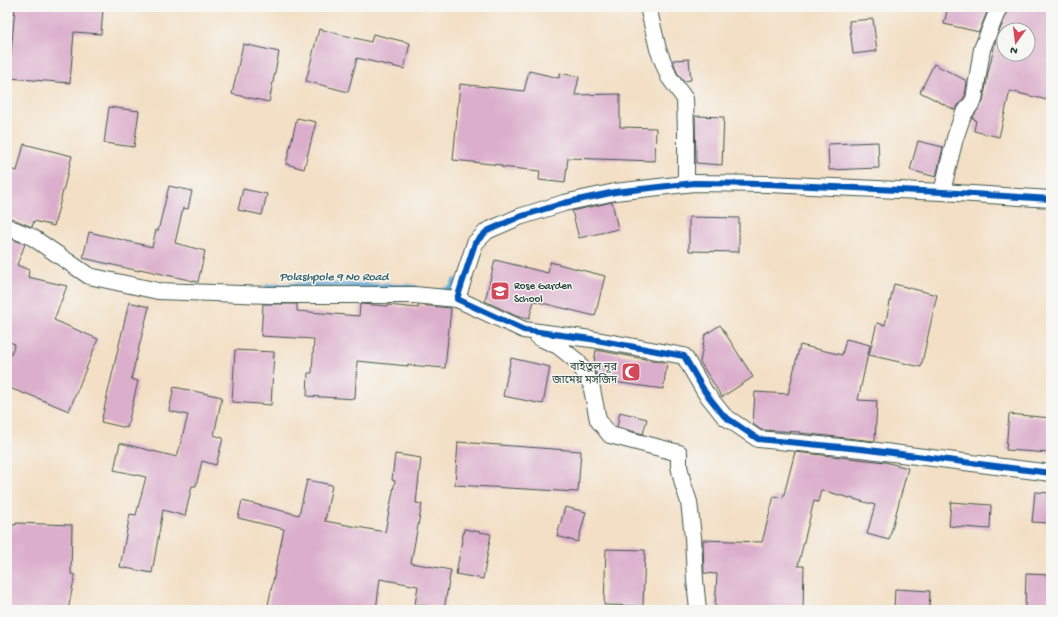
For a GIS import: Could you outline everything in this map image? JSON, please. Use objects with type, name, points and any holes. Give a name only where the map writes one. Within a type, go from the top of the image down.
[{"type":"street","points":[[648,7],[658,49],[669,77],[685,98],[686,184]]},
{"type":"street","points":[[942,192],[955,138],[963,115],[974,100],[982,49],[999,7]]},
{"type":"street","points":[[457,299],[475,243],[487,231],[519,217],[564,203],[615,192],[694,183],[768,184],[942,192],[1051,199]]},
{"type":"street","points":[[7,227],[32,237],[89,276],[158,291],[270,295],[414,295],[457,299],[558,346],[578,362],[591,384],[598,420],[610,435],[679,453],[679,466],[689,502],[698,610]]},
{"type":"street","points":[[524,330],[591,339],[684,356],[705,392],[724,416],[758,439],[861,449],[1051,473]]},
{"type":"building","points":[[15,7],[79,7],[103,9],[101,34],[74,32],[70,83],[9,78]]},
{"type":"building","points":[[948,7],[989,7],[979,32],[944,24]]},
{"type":"building","points":[[1008,7],[1051,7],[1051,101],[1010,91],[999,137],[974,131],[976,120],[972,118],[983,102],[996,39],[996,62],[1036,62],[1036,22],[1003,22]]},
{"type":"building","points":[[873,19],[877,51],[853,54],[849,21]]},
{"type":"building","points":[[319,29],[371,42],[373,34],[410,43],[404,69],[357,58],[348,92],[306,81]]},
{"type":"building","points":[[243,44],[279,52],[269,102],[232,94]]},
{"type":"building","points":[[689,59],[691,80],[683,81],[677,72],[673,60]]},
{"type":"building","points":[[934,64],[967,81],[965,96],[955,110],[920,92]]},
{"type":"building","points":[[529,71],[559,78],[560,73],[579,77],[575,95],[620,94],[620,127],[656,128],[655,161],[568,158],[565,183],[539,180],[540,171],[453,160],[460,84],[524,91]]},
{"type":"building","points":[[109,107],[139,111],[134,147],[104,143]]},
{"type":"building","points":[[695,116],[724,117],[722,165],[696,163]]},
{"type":"building","points":[[297,118],[316,122],[304,169],[286,164]]},
{"type":"building","points":[[918,141],[943,147],[936,177],[910,170]]},
{"type":"building","points":[[878,142],[879,168],[829,170],[828,144]]},
{"type":"building","points":[[24,144],[72,156],[54,226],[34,221],[32,227],[11,218],[7,218],[7,168],[17,171]]},
{"type":"building","points":[[169,186],[192,191],[188,209],[183,208],[175,243],[205,251],[198,282],[140,269],[139,271],[83,258],[89,232],[152,247],[156,230],[158,231]]},
{"type":"building","points":[[243,189],[267,194],[262,215],[238,210]]},
{"type":"building","points":[[612,202],[618,229],[579,238],[572,211]]},
{"type":"building","points":[[689,217],[739,218],[739,252],[689,251]]},
{"type":"building","points":[[7,237],[25,244],[17,265],[29,270],[28,277],[67,286],[54,320],[98,339],[69,411],[7,387],[7,364],[15,344],[7,341]]},
{"type":"building","points":[[495,260],[548,273],[550,262],[605,276],[595,316],[534,301],[529,319],[516,316],[485,301]]},
{"type":"building","points":[[894,284],[937,295],[921,367],[869,355],[877,323],[885,325]]},
{"type":"building","points":[[129,302],[149,307],[131,379],[138,381],[127,428],[101,422]]},
{"type":"building","points":[[263,304],[297,304],[297,311],[359,316],[360,304],[418,308],[418,305],[451,308],[445,368],[357,361],[355,399],[307,396],[308,373],[312,373],[314,339],[261,336]]},
{"type":"building","points":[[720,325],[753,377],[722,397],[700,362],[705,335]]},
{"type":"building","points":[[846,339],[870,345],[858,400],[877,401],[875,441],[799,433],[800,432],[761,430],[753,424],[755,392],[788,394],[800,345],[842,355]]},
{"type":"building","points":[[235,350],[274,352],[271,405],[232,402]]},
{"type":"building","points":[[596,350],[667,363],[663,389],[599,380],[593,368]]},
{"type":"building","points":[[511,358],[550,367],[543,404],[503,396]]},
{"type":"building","points":[[174,387],[222,397],[214,435],[223,438],[216,465],[202,461],[196,486],[192,486],[185,516],[163,510],[152,573],[120,567],[130,514],[136,515],[146,477],[114,470],[120,443],[177,457],[188,415],[169,411]]},
{"type":"building","points":[[620,412],[647,419],[643,434],[617,427]]},
{"type":"building","points":[[1009,414],[1051,418],[1050,453],[1006,450]]},
{"type":"building","points":[[458,442],[581,451],[578,492],[455,485]]},
{"type":"building","points":[[795,452],[885,462],[908,468],[889,540],[867,534],[875,505],[821,490],[818,502],[814,501],[798,566],[804,566],[803,610],[726,610],[726,608],[715,607],[717,574],[704,573],[703,540],[762,542],[774,496],[783,498]]},
{"type":"building","points":[[395,454],[421,458],[416,503],[422,504],[411,563],[451,570],[444,609],[415,604],[418,586],[380,579],[376,610],[267,610],[284,529],[238,518],[242,501],[299,515],[307,480],[332,485],[325,521],[385,532],[395,481],[392,480]]},
{"type":"building","points":[[1035,492],[1051,493],[1051,523],[1032,522]]},
{"type":"building","points":[[951,502],[991,505],[990,529],[949,526]]},
{"type":"building","points":[[565,507],[586,512],[578,542],[557,536]]},
{"type":"building","points":[[16,523],[72,525],[71,574],[75,575],[68,610],[7,610],[7,524],[16,525]]},
{"type":"building","points":[[464,529],[491,534],[483,579],[456,574]]},
{"type":"building","points":[[606,549],[645,550],[643,606],[604,605]]},
{"type":"building","points":[[1026,574],[1051,575],[1051,610],[1025,610]]},
{"type":"building","points":[[895,589],[930,591],[929,610],[894,610]]},
{"type":"waterway","name":"Polashpole 9 No Road","points":[[440,292],[452,288],[455,281]]},
{"type":"waterway","name":"Polashpole 9 No Road","points":[[268,287],[309,285],[415,288]]},
{"type":"cycle path","points":[[1051,199],[942,192],[768,184],[694,183],[615,192],[564,203],[519,217],[487,231],[475,243],[457,299],[524,330],[591,339],[684,356],[705,392],[724,416],[758,439],[861,449],[1051,473]]},
{"type":"place","name":"Rose Garden School","points":[[500,291]]},
{"type":"place","name":"বাইতুল নূর জামেয় মসজিদ","points":[[631,372]]}]
